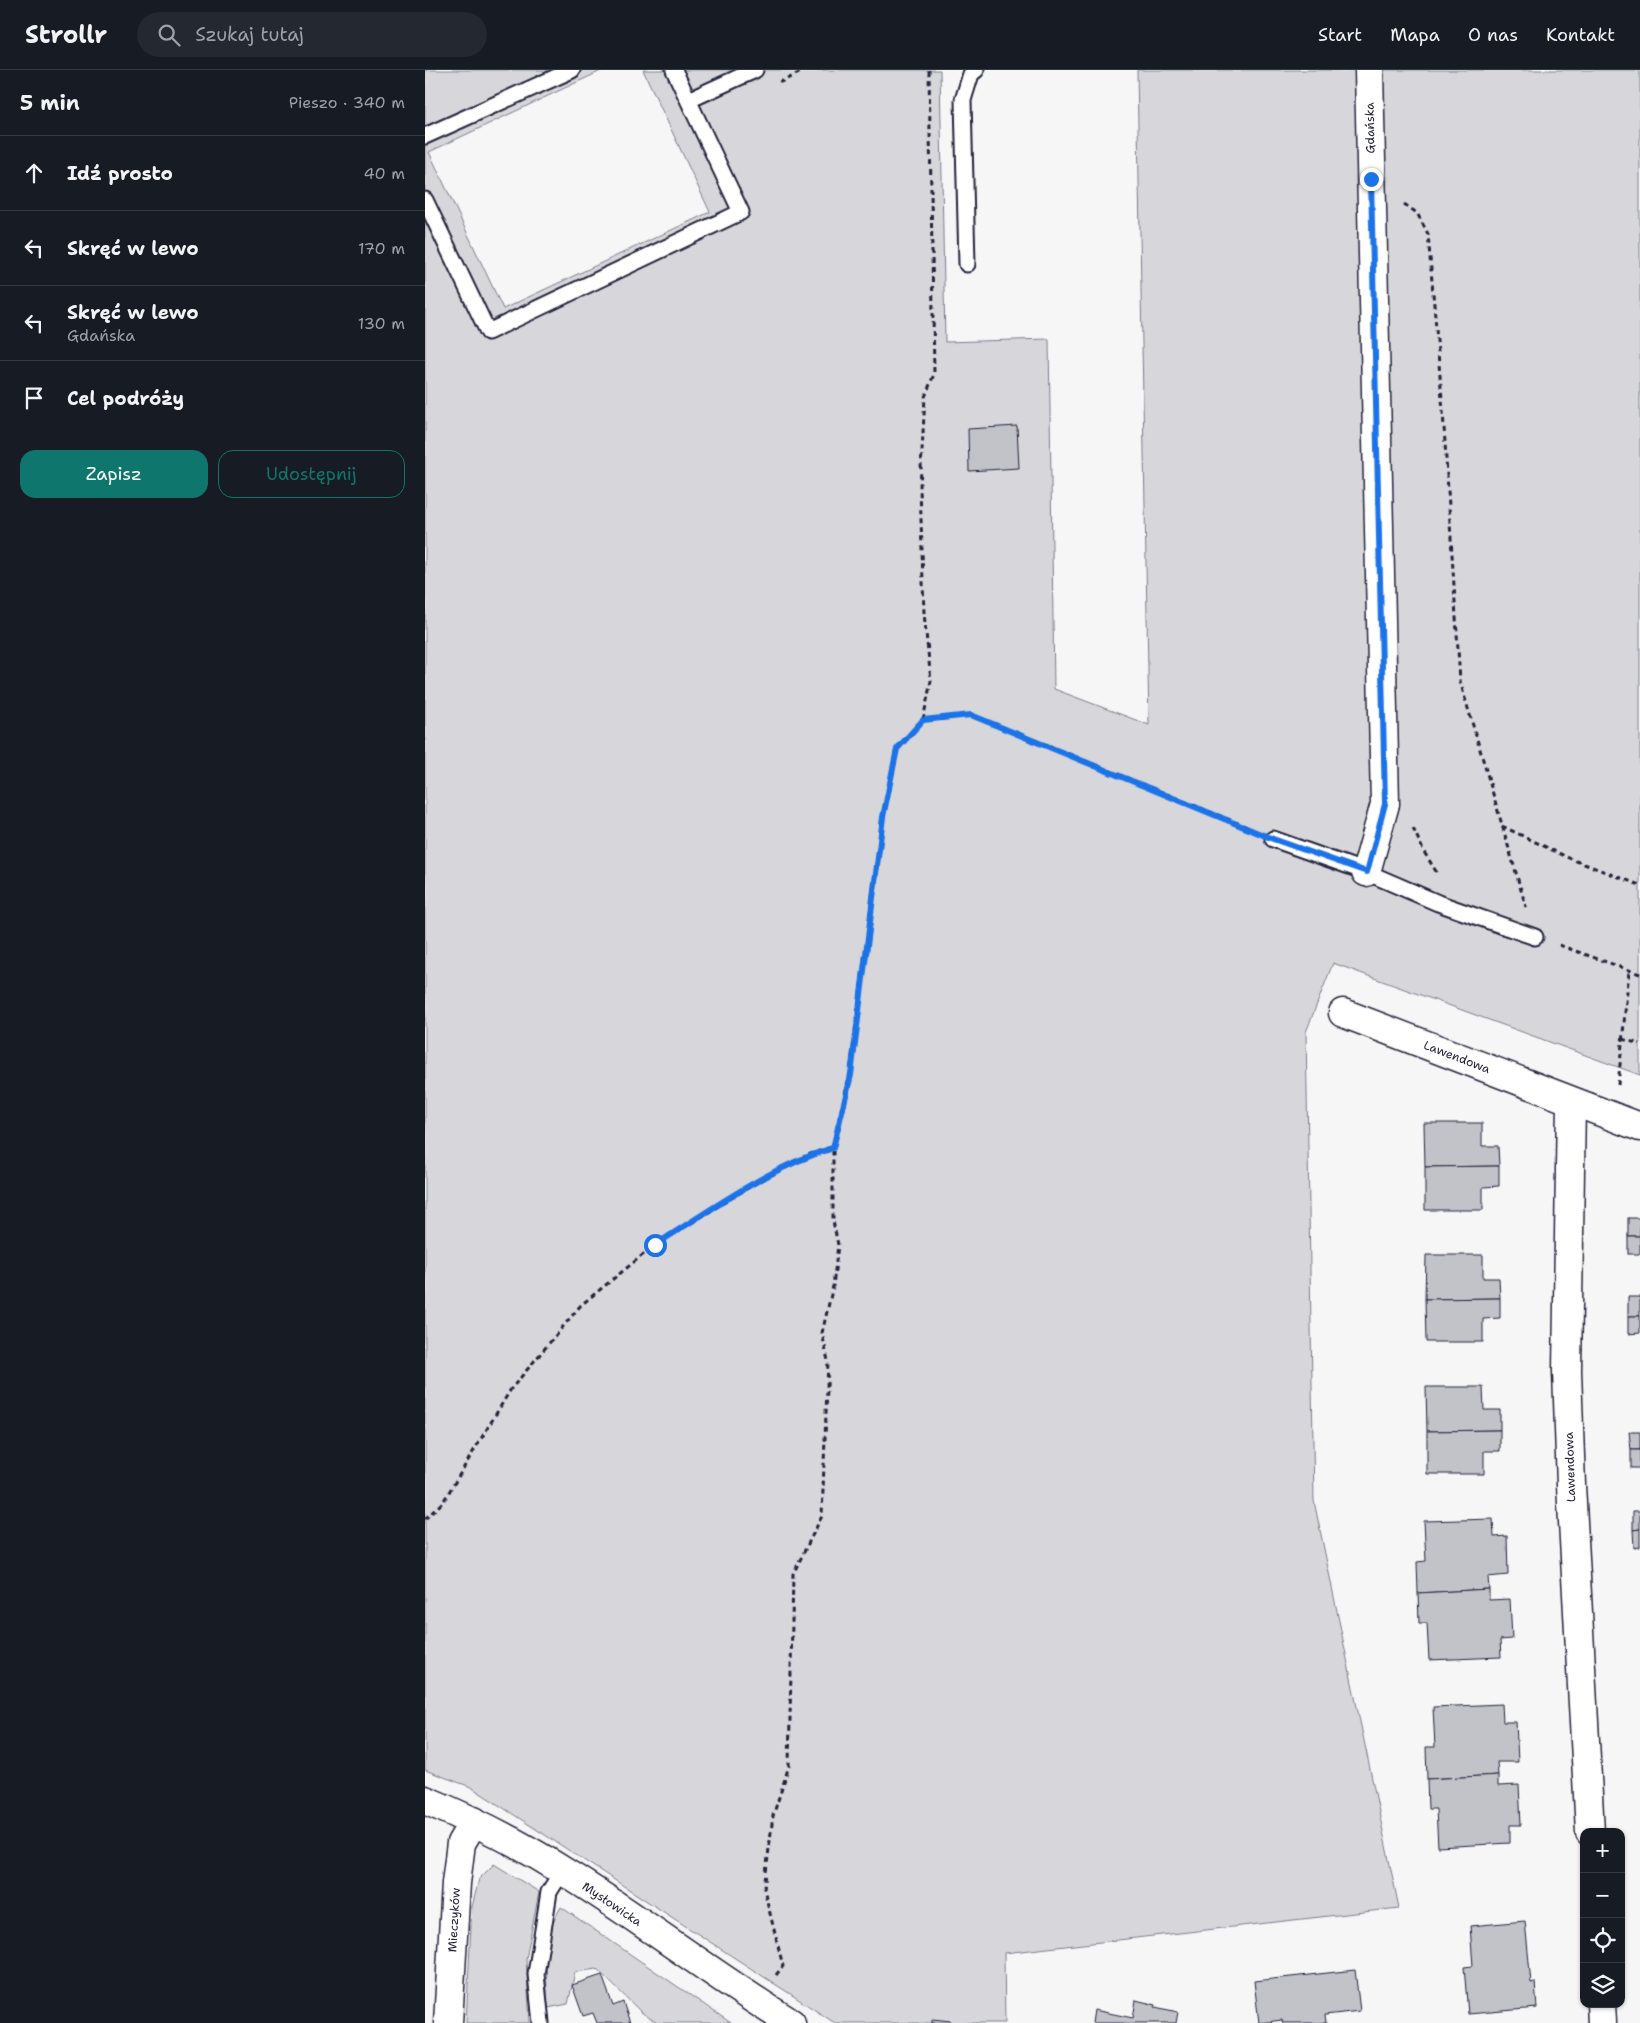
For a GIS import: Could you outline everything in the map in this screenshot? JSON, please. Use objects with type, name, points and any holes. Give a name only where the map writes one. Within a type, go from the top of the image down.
[{"type":"street","name":"Gdańska","points":[[1367,872],[1385,804],[1369,70]]},
{"type":"street","name":"Lawendowa","points":[[1343,1013],[1571,1102],[1628,1122]]},
{"type":"street","name":"Lawendowa","points":[[1571,1102],[1567,1371],[1589,1828]]},
{"type":"street","name":"Mysłowicka","points":[[425,1800],[474,1821],[563,1870],[756,2002],[791,2023]]},
{"type":"street","name":"Mieczyków","points":[[448,2023],[455,1883],[461,1843],[474,1821]]},
{"type":"street","points":[[1601,2008],[1602,2023]]},
{"type":"lane","points":[[425,136],[572,70]]},
{"type":"lane","points":[[425,200],[488,332],[741,212],[674,70]]},
{"type":"lane","points":[[689,100],[755,70]]},
{"type":"lane","points":[[967,264],[963,100],[971,74],[976,70]]},
{"type":"lane","points":[[1273,839],[1367,872],[1438,903],[1535,936]]},
{"type":"lane","points":[[541,2023],[536,1974],[549,1892],[563,1870]]},
{"type":"path","points":[[778,75],[781,82],[805,70]]},
{"type":"path","points":[[756,2002],[783,1966],[764,1889],[773,1816],[789,1766],[793,1574],[822,1516],[828,1361],[822,1333],[833,1286],[838,1245],[833,1221],[833,1148],[851,1075],[883,817],[895,758],[897,749],[923,720],[931,681],[924,613],[919,487],[925,397],[934,374],[929,70]]},
{"type":"path","points":[[1371,179],[1417,213],[1428,234],[1443,411],[1460,681],[1501,826],[1535,936],[1640,974]]},
{"type":"path","points":[[923,720],[971,715],[1273,839]]},
{"type":"path","points":[[1501,826],[1571,859],[1640,885]]},
{"type":"path","points":[[1628,1122],[1622,1039],[1629,971]]},
{"type":"path","points":[[1622,1039],[1640,1044]]},
{"type":"path","points":[[425,1519],[443,1502],[511,1388],[581,1305],[655,1245],[755,1182],[808,1155],[833,1148]]},
{"type":"shaded area","points":[[425,70],[603,70],[429,152],[503,309],[710,212],[643,70],[940,70],[945,342],[1049,339],[1054,689],[1149,725],[1137,70],[1640,70],[1640,1075],[1333,963],[1306,1032],[1314,1501],[1399,1908],[1004,1953],[1005,2023],[835,2023],[471,1787],[425,1770]]},
{"type":"shaded area","points":[[494,1864],[539,1892],[526,1959],[530,2023],[466,2023],[472,1907],[479,1879]]},
{"type":"shaded area","points":[[561,1907],[731,2023],[657,2023],[641,2012],[597,1969],[575,1972],[568,2004],[548,2008],[546,1969],[548,1943],[555,1918]]},
{"type":"building","points":[[1017,426],[1019,468],[969,471],[968,429]]},
{"type":"building","points":[[1424,1123],[1482,1123],[1482,1146],[1498,1146],[1499,1166],[1425,1167]]},
{"type":"building","points":[[1499,1166],[1499,1186],[1483,1187],[1483,1210],[1425,1210],[1425,1167]]},
{"type":"building","points":[[1628,1218],[1640,1218],[1640,1236],[1628,1236]]},
{"type":"building","points":[[1628,1236],[1640,1236],[1640,1254],[1628,1254]]},
{"type":"building","points":[[1426,1255],[1483,1255],[1483,1278],[1499,1278],[1500,1298],[1425,1299]]},
{"type":"building","points":[[1628,1297],[1640,1297],[1640,1316],[1628,1316]]},
{"type":"building","points":[[1500,1298],[1500,1318],[1483,1319],[1483,1342],[1426,1342],[1425,1299]]},
{"type":"building","points":[[1628,1316],[1640,1316],[1640,1333],[1628,1334]]},
{"type":"building","points":[[1426,1387],[1483,1387],[1484,1410],[1500,1410],[1500,1430],[1427,1431]]},
{"type":"building","points":[[1500,1430],[1500,1451],[1484,1451],[1484,1474],[1427,1474],[1427,1431]]},
{"type":"building","points":[[1629,1432],[1640,1432],[1640,1450],[1631,1450]]},
{"type":"building","points":[[1631,1450],[1640,1450],[1640,1468],[1631,1468]]},
{"type":"building","points":[[1633,1511],[1640,1511],[1640,1529],[1633,1530]]},
{"type":"building","points":[[1493,1519],[1494,1537],[1507,1536],[1508,1575],[1488,1577],[1489,1589],[1418,1593],[1417,1562],[1426,1561],[1424,1521]]},
{"type":"building","points":[[1640,1529],[1640,1547],[1634,1548],[1633,1530]]},
{"type":"building","points":[[1489,1589],[1489,1600],[1510,1599],[1512,1639],[1500,1640],[1501,1657],[1429,1660],[1427,1623],[1419,1623],[1418,1593]]},
{"type":"building","points":[[1502,1704],[1503,1722],[1516,1722],[1518,1762],[1497,1762],[1498,1775],[1427,1779],[1426,1747],[1435,1747],[1433,1707]]},
{"type":"building","points":[[1498,1775],[1498,1786],[1519,1785],[1521,1825],[1510,1825],[1510,1843],[1438,1847],[1436,1809],[1428,1809],[1427,1779]]},
{"type":"building","points":[[1525,1921],[1531,1983],[1535,1982],[1537,2008],[1468,2014],[1464,1967],[1473,1966],[1470,1926]]},
{"type":"building","points":[[1355,1970],[1360,2011],[1325,2015],[1326,2023],[1283,2023],[1282,2020],[1259,2023],[1254,1981]]},
{"type":"building","points":[[602,1975],[613,2006],[623,2002],[630,2023],[597,2023],[593,2013],[583,2016],[572,1985]]},
{"type":"building","points":[[1136,2000],[1156,2005],[1155,2007],[1178,2012],[1176,2023],[1092,2023],[1094,2010],[1133,2018]]},
{"type":"building","points":[[932,2019],[951,2021],[951,2023],[932,2023]]},
{"type":"route","points":[[655,1245],[755,1182],[808,1155],[833,1148],[851,1075],[883,817],[897,749],[923,720],[971,715],[1273,839],[1367,872],[1385,804],[1371,179]]}]
